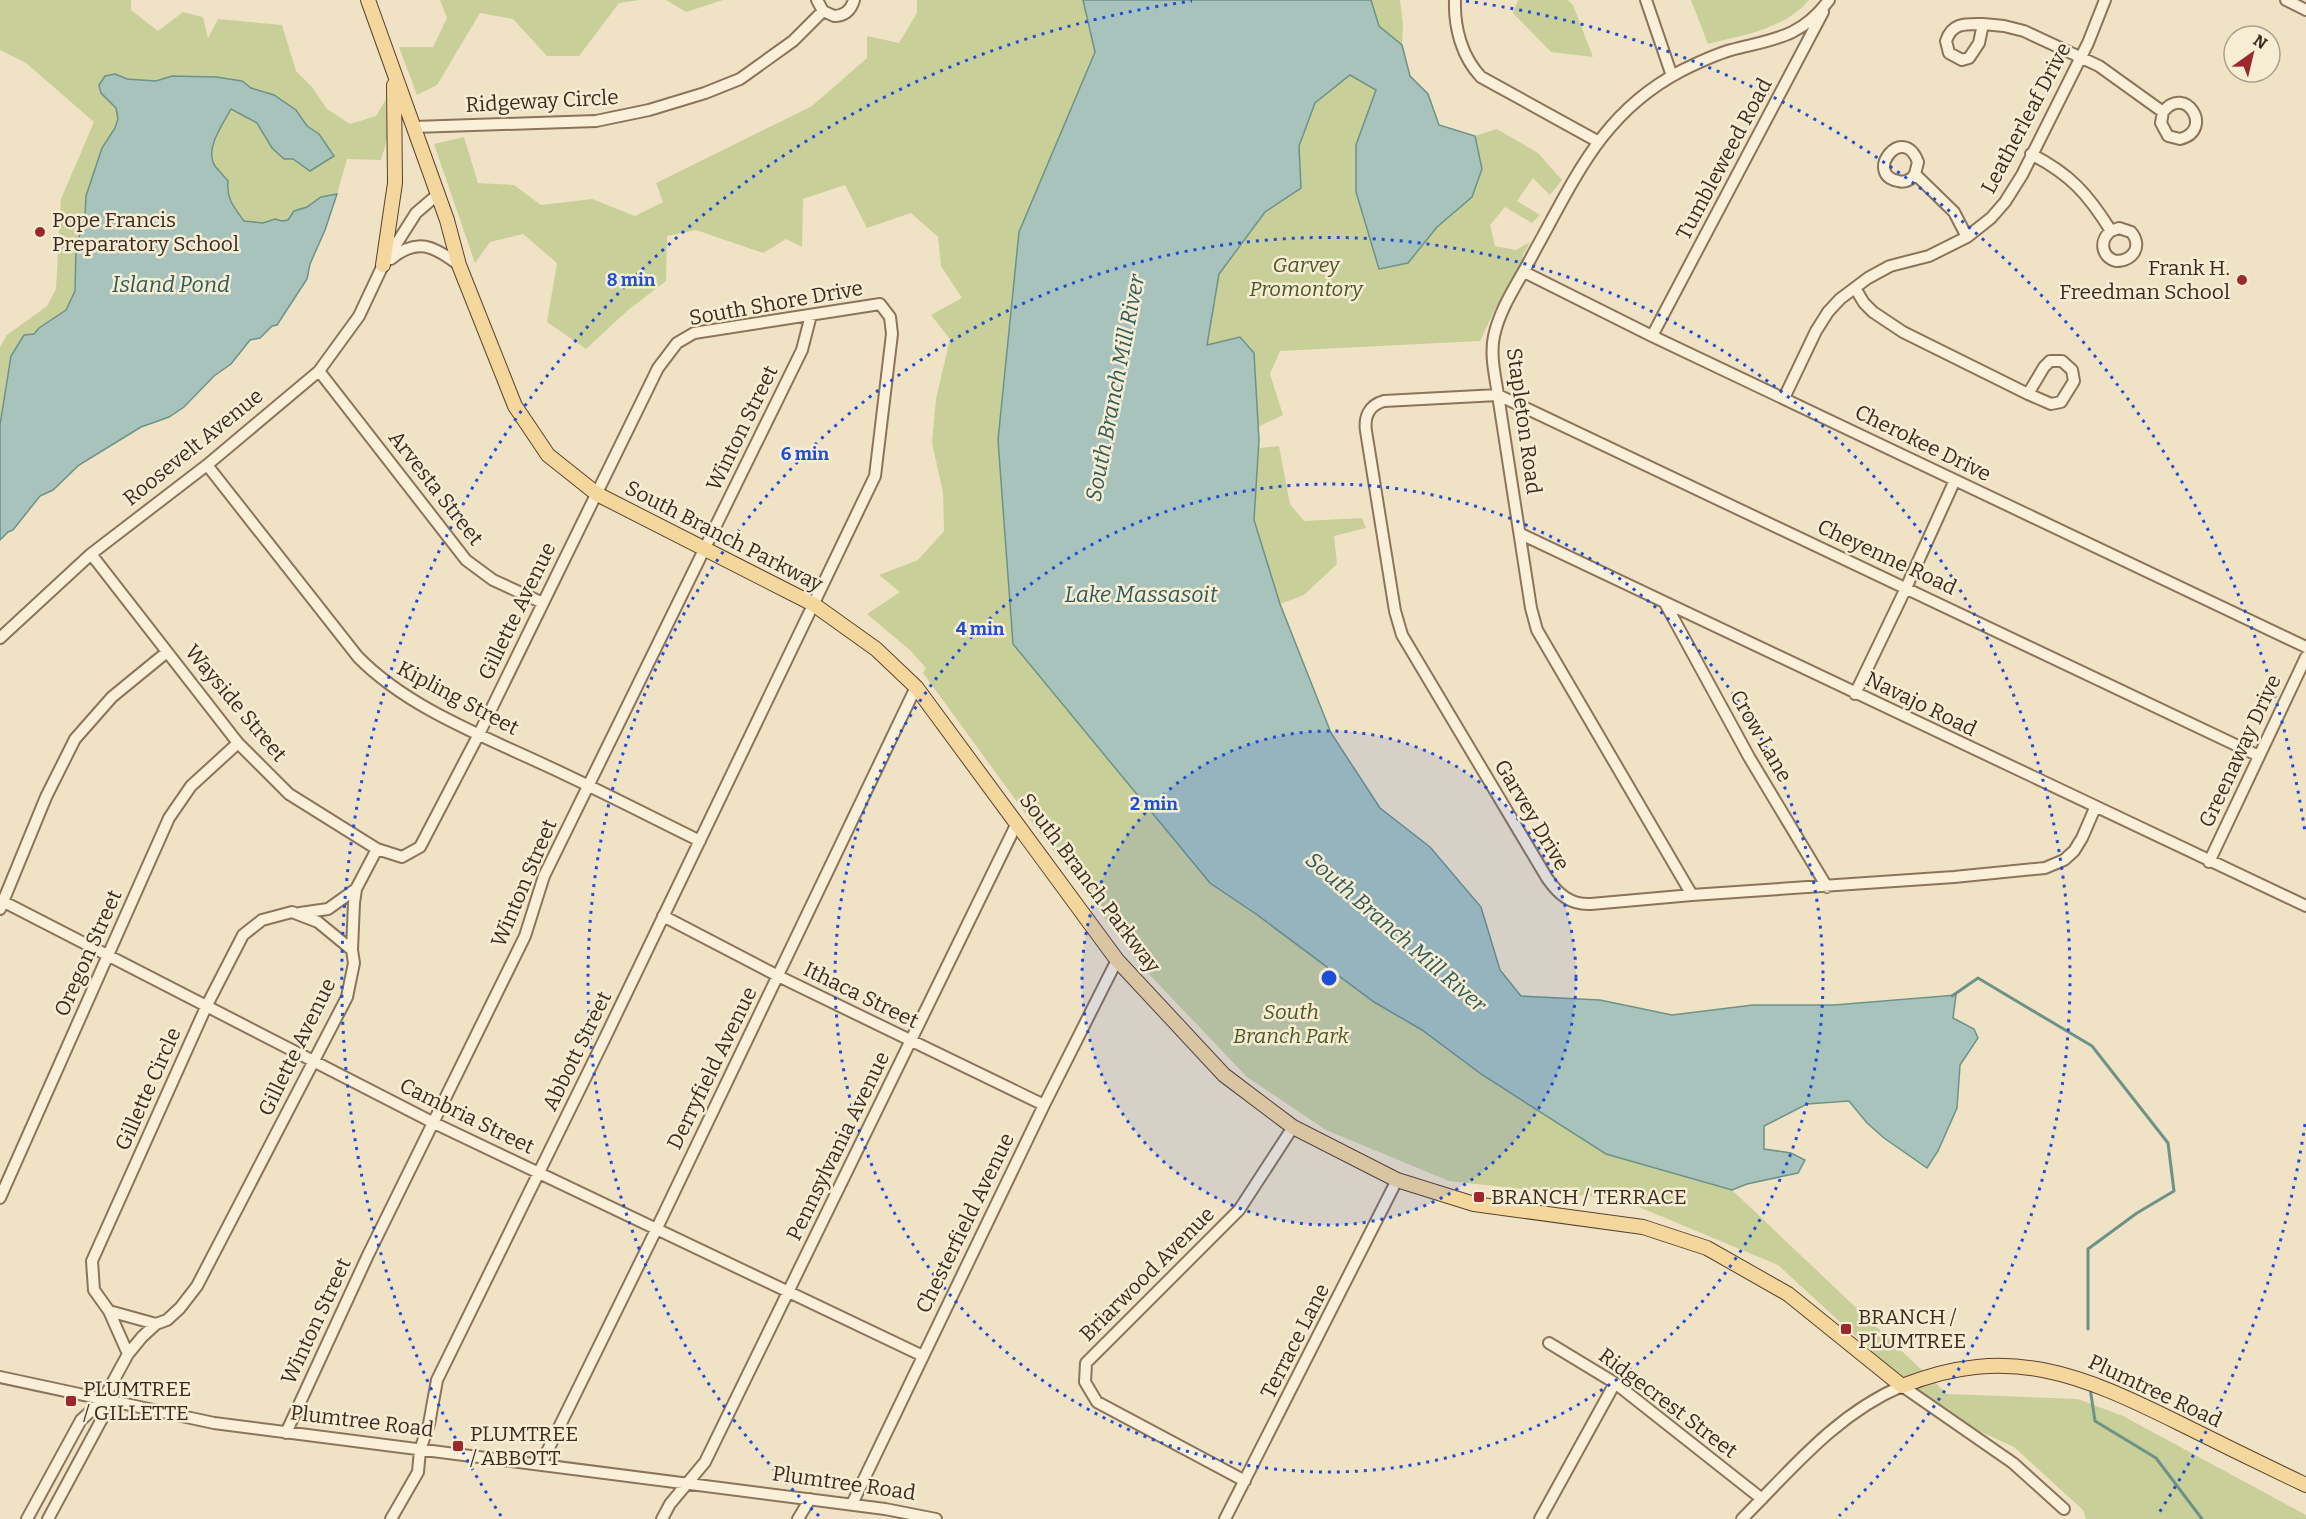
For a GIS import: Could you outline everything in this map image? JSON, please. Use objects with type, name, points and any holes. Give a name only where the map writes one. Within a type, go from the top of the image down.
[{"type":"main road","name":"Roosevelt Avenue","points":[[368,0],[437,195]]},
{"type":"main road","name":"Roosevelt Avenue","points":[[383,265],[396,183],[392,68]]},
{"type":"main road","name":"South Branch Parkway","points":[[437,195],[459,265],[515,406],[548,455],[597,495],[813,604],[876,649],[916,687],[1118,960],[1224,1075],[1293,1127],[1397,1180],[1474,1204],[1643,1227],[1707,1248],[1788,1294],[1902,1386]]},
{"type":"main road","name":"Plumtree Road","points":[[1902,1386],[1939,1373],[1983,1366],[2026,1367],[2066,1374],[2117,1393],[2306,1485]]},
{"type":"street","points":[[817,0],[822,11],[834,16],[842,15],[849,10],[854,0]]},
{"type":"street","points":[[1455,0],[1460,40],[1481,78],[1597,141]]},
{"type":"street","points":[[1646,0],[1672,76]]},
{"type":"street","name":"Stapleton Road","points":[[1692,895],[1537,630],[1531,608],[1498,394],[1493,353],[1495,334],[1503,312],[1524,272],[1597,141],[1628,107],[1672,76],[1730,51],[1773,41],[1796,32],[1829,0]]},
{"type":"street","name":"Tumbleweed Road","points":[[1652,336],[1774,109],[1829,0]]},
{"type":"street","name":"Leatherleaf Drive","points":[[1784,398],[1808,345],[1833,306],[1855,288],[1890,266],[1929,256],[1966,237],[1991,218],[2005,202],[2017,185],[2080,59],[2105,0]]},
{"type":"street","points":[[2286,0],[2306,10]]},
{"type":"street","name":"Ridgeway Circle","points":[[414,127],[596,121],[649,110],[705,93],[740,79],[793,41],[822,11]]},
{"type":"street","points":[[1983,24],[2017,29],[2111,74],[2163,112]]},
{"type":"street","points":[[2031,154],[2075,182],[2092,202],[2111,231]]},
{"type":"street","points":[[1915,174],[1954,212],[1966,237]]},
{"type":"street","name":"Roosevelt Avenue","points":[[0,638],[91,554],[207,465],[319,371],[359,316],[383,265],[416,213],[437,195]]},
{"type":"street","points":[[383,265],[407,248],[420,246],[439,251],[459,265]]},
{"type":"street","name":"Cherokee Drive","points":[[1524,272],[1652,336],[2306,647]]},
{"type":"street","points":[[1855,288],[1873,312],[1904,332],[2028,394],[2051,404],[2061,402],[2074,381],[2072,370],[2062,361],[2050,361],[2028,394]]},
{"type":"street","name":"South Shore Drive","points":[[597,495],[658,368],[677,343],[694,333],[880,304],[890,317],[892,334],[875,476],[813,604]]},
{"type":"street","name":"Winton Street","points":[[286,1433],[368,1255],[525,936],[541,883],[802,350],[812,315]]},
{"type":"street","name":"Arvesta Street","points":[[319,371],[466,560],[493,580],[543,603]]},
{"type":"street","name":"Cheyenne Road","points":[[1498,394],[2259,756]]},
{"type":"street","name":"Garvey Drive","points":[[1498,394],[1384,401],[1373,406],[1366,417],[1366,428],[1393,600],[1402,635],[1542,868],[1561,894],[1581,905],[2045,868],[2064,860],[2074,850],[2095,808]]},
{"type":"street","name":"Kipling Street","points":[[207,465],[358,657],[399,692],[478,734],[588,785],[700,841]]},
{"type":"street","points":[[1855,694],[1955,480]]},
{"type":"street","name":"Gillette Avenue","points":[[27,1519],[81,1420],[103,1400],[128,1354],[142,1336],[180,1308],[197,1286],[347,998],[353,974],[351,950],[356,889],[377,849],[402,856],[420,848],[597,495]]},
{"type":"street","name":"Navajo Road","points":[[1521,534],[2306,906]]},
{"type":"street","name":"Wayside Street","points":[[91,554],[238,743],[289,794],[377,849]]},
{"type":"street","name":"Crow Lane","points":[[1665,603],[1749,757],[1827,887]]},
{"type":"street","name":"Abbott Street","points":[[391,1519],[418,1472],[420,1450],[429,1424],[437,1380],[813,604]]},
{"type":"street","points":[[1,904],[46,797],[75,740],[112,697],[168,652]]},
{"type":"street","name":"Greenaway Drive","points":[[2209,862],[2306,657]]},
{"type":"street","name":"Derryfield Avenue","points":[[541,1464],[656,1230],[916,687]]},
{"type":"street","name":"Oregon Street","points":[[0,1198],[173,810],[191,786],[238,743]]},
{"type":"street","name":"Pennsylvania Avenue","points":[[662,1519],[670,1504],[705,1462],[1017,823]]},
{"type":"street","name":"Gillette Circle","points":[[128,1354],[109,1311],[94,1290],[92,1261],[206,1007],[243,935],[262,920],[292,912],[328,909],[356,889]]},
{"type":"street","name":"Cambria Street","points":[[1,904],[434,1123],[923,1356]]},
{"type":"street","points":[[292,912],[318,922],[351,950]]},
{"type":"street","name":"Ithaca Street","points":[[663,916],[778,976],[1044,1105]]},
{"type":"street","name":"Chesterfield Avenue","points":[[852,1504],[1044,1105],[1118,960]]},
{"type":"street","name":"Briarwood Avenue","points":[[1245,1481],[1097,1402],[1085,1382],[1086,1363],[1239,1210],[1293,1127]]},
{"type":"street","name":"Terrace Lane","points":[[1225,1519],[1397,1180]]},
{"type":"street","points":[[109,1311],[156,1324]]},
{"type":"street","name":"Ridgecrest Street","points":[[1549,1343],[1615,1383],[1762,1499]]},
{"type":"street","name":"Plumtree Road","points":[[0,1377],[205,1422],[852,1504],[932,1519]]},
{"type":"street","points":[[1540,1519],[1615,1383]]},
{"type":"street","name":"Plumtree Road","points":[[1742,1519],[1845,1418],[1869,1402],[1902,1386]]},
{"type":"street","name":"South Branch Parkway","points":[[1902,1386],[2013,1462],[2064,1509]]},
{"type":"street","name":"Gillette Avenue","points":[[48,1519],[103,1417],[103,1400]]},
{"type":"street","points":[[798,1519],[810,1499]]},
{"type":"green space","points":[[0,0],[131,0],[131,10],[158,31],[183,12],[203,17],[208,38],[218,19],[282,25],[296,71],[312,87],[327,109],[350,124],[376,116],[386,99],[388,137],[381,160],[347,159],[337,194],[321,197],[307,207],[294,211],[288,220],[275,219],[263,223],[244,221],[230,198],[228,181],[216,168],[212,159],[213,144],[231,109],[257,123],[272,148],[284,159],[319,134],[307,126],[296,110],[274,95],[251,88],[242,81],[216,77],[172,76],[156,81],[127,79],[115,74],[101,93],[116,108],[118,119],[102,148],[86,196],[85,216],[76,248],[75,291],[66,310],[34,334],[0,425],[0,347],[7,335],[47,306],[56,289],[61,199],[94,122],[26,63],[0,50]]},
{"type":"green space","points":[[440,0],[640,0],[619,3],[579,56],[547,56],[513,19],[480,13],[437,85],[417,95],[399,47],[433,47],[447,18]]},
{"type":"green space","points":[[666,0],[723,0],[686,12]]},
{"type":"green space","name":"South Branch Park","points":[[917,0],[1083,0],[1095,52],[1019,232],[998,440],[1013,644],[1210,883],[1256,914],[1374,1002],[1423,1030],[1481,1074],[1606,1154],[1732,1190],[1947,1394],[2078,1399],[2123,1416],[2306,1515],[2306,1519],[2086,1519],[2083,1510],[2014,1447],[1939,1413],[1778,1265],[1622,1200],[1449,1181],[1326,1130],[1247,1077],[1145,970],[1039,832],[923,673],[926,668],[911,651],[867,614],[900,592],[879,575],[918,560],[944,531],[943,492],[932,443],[936,399],[950,339],[931,315],[962,298],[941,266],[938,237],[911,213],[867,228],[845,185],[803,199],[802,247],[786,239],[763,253],[696,230],[667,236],[666,281],[627,311],[586,349],[547,322],[557,263],[523,234],[490,242],[475,263],[434,144],[464,137],[478,183],[514,185],[541,205],[592,199],[635,216],[663,202],[656,183],[812,106],[867,58],[867,36],[899,43],[917,13]]},
{"type":"green space","points":[[1371,0],[1400,0],[1403,24],[1402,45],[1379,26]]},
{"type":"green space","points":[[1518,0],[1568,0],[1573,5],[1593,57],[1551,52],[1513,13]]},
{"type":"green space","points":[[1691,0],[1809,0],[1788,18],[1763,30],[1708,44]]},
{"type":"green space","name":"Garvey Promontory","points":[[1350,75],[1376,90],[1356,145],[1408,263],[1437,227],[1472,197],[1482,169],[1475,136],[1497,129],[1538,153],[1562,180],[1550,195],[1533,178],[1517,201],[1540,215],[1532,223],[1505,207],[1490,225],[1495,246],[1516,250],[1530,242],[1522,257],[1527,260],[1494,311],[1480,341],[1280,351],[1270,374],[1283,415],[1258,427],[1254,353],[1207,345],[1219,274],[1265,212],[1301,188],[1299,146],[1315,103]]},
{"type":"green space","points":[[1279,446],[1290,504],[1304,521],[1362,518],[1366,528],[1334,536],[1337,564],[1304,595],[1280,604],[1254,520],[1259,448]]},
{"type":"water","name":"Lake Massasoit","points":[[1083,0],[1371,0],[1379,26],[1402,45],[1410,76],[1428,94],[1439,125],[1475,136],[1482,169],[1472,197],[1437,227],[1408,263],[1379,269],[1356,192],[1356,145],[1376,90],[1350,75],[1315,103],[1299,146],[1301,188],[1265,212],[1219,274],[1207,345],[1240,337],[1254,353],[1259,440],[1254,520],[1280,604],[1331,733],[1380,808],[1430,847],[1481,907],[1500,970],[1521,996],[1600,1000],[1672,1015],[1753,1005],[1834,1005],[1956,995],[1953,1018],[1974,1029],[1978,1038],[1960,1065],[1957,1108],[1938,1151],[1927,1168],[1884,1138],[1867,1123],[1849,1101],[1807,1104],[1764,1126],[1764,1149],[1791,1153],[1805,1160],[1798,1173],[1747,1184],[1732,1190],[1606,1154],[1481,1074],[1422,1030],[1374,1002],[1256,914],[1210,883],[1013,644],[998,440],[1019,232],[1095,52]]},
{"type":"water","name":"Island Pond","points":[[115,74],[127,79],[156,81],[172,76],[216,77],[242,81],[251,88],[274,95],[296,110],[307,126],[319,134],[334,156],[310,171],[293,159],[284,159],[272,148],[257,123],[231,109],[213,144],[212,159],[228,181],[230,198],[244,221],[263,223],[275,219],[288,220],[294,211],[307,207],[321,197],[337,194],[310,264],[307,279],[277,325],[272,326],[260,338],[250,340],[231,364],[214,376],[184,407],[169,417],[141,427],[79,465],[53,490],[40,496],[13,530],[0,540],[0,425],[11,356],[24,335],[34,334],[66,310],[75,291],[76,248],[85,216],[86,196],[102,148],[118,119],[116,108],[101,93],[99,85],[105,76]]},
{"type":"waterway","name":"South Branch Mill River","points":[[1952,996],[1978,978],[2092,1046],[2168,1143],[2174,1191],[2137,1213],[2088,1249],[2088,1329]]},
{"type":"waterway","name":"South Branch Mill River","points":[[2090,1388],[2095,1421],[2156,1458],[2202,1519]]},
{"type":"place","name":"Pope Francis Preparatory School","points":[[40,232]]},
{"type":"place","name":"Frank H. Freedman School","points":[[2242,280]]},
{"type":"place","name":"BRANCH / TERRACE","points":[[1479,1197]]},
{"type":"place","name":"BRANCH / PLUMTREE","points":[[1846,1329]]},
{"type":"place","name":"PLUMTREE / GILLETTE","points":[[71,1401]]},
{"type":"place","name":"PLUMTREE / ABBOTT","points":[[458,1446]]}]
